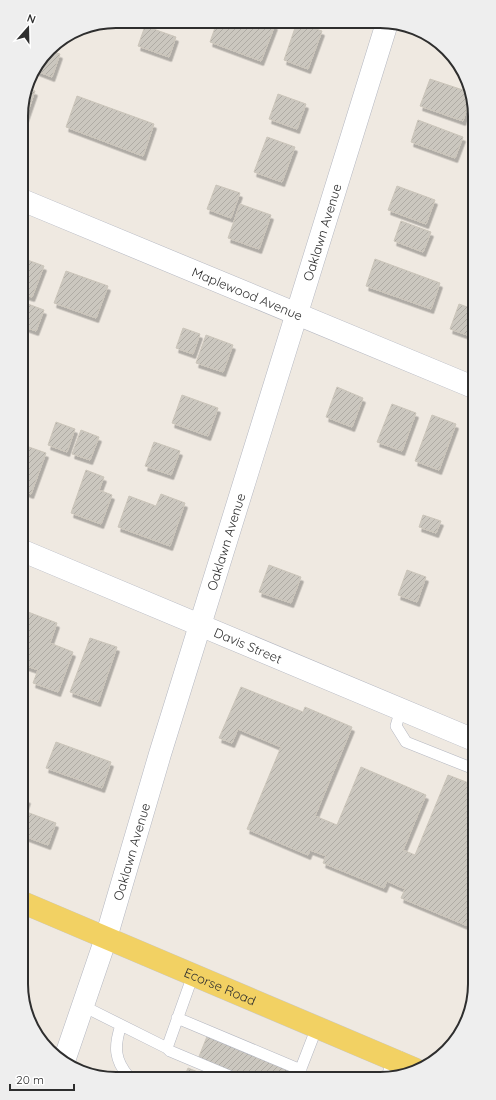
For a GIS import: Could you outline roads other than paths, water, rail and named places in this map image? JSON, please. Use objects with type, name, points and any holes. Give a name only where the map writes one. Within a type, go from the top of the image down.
[{"type":"main road","name":"Ecorse Road","points":[[28,905],[317,1027],[402,1069]]},
{"type":"street","name":"Oaklawn Avenue","points":[[66,1056],[106,938],[200,624],[386,29]]},
{"type":"street","name":"Maplewood Avenue","points":[[28,202],[468,385]]},
{"type":"street","name":"Davis Street","points":[[28,553],[468,737]]},
{"type":"lane","points":[[400,709],[396,726],[406,742],[468,767]]},
{"type":"lane","points":[[167,1048],[193,975]]},
{"type":"lane","points":[[83,1006],[167,1048],[170,1051],[220,1072]]},
{"type":"lane","points":[[177,1018],[298,1072]]},
{"type":"lane","points":[[121,1025],[116,1040],[117,1058],[127,1072]]},
{"type":"lane","points":[[300,1072],[317,1027]]}]
